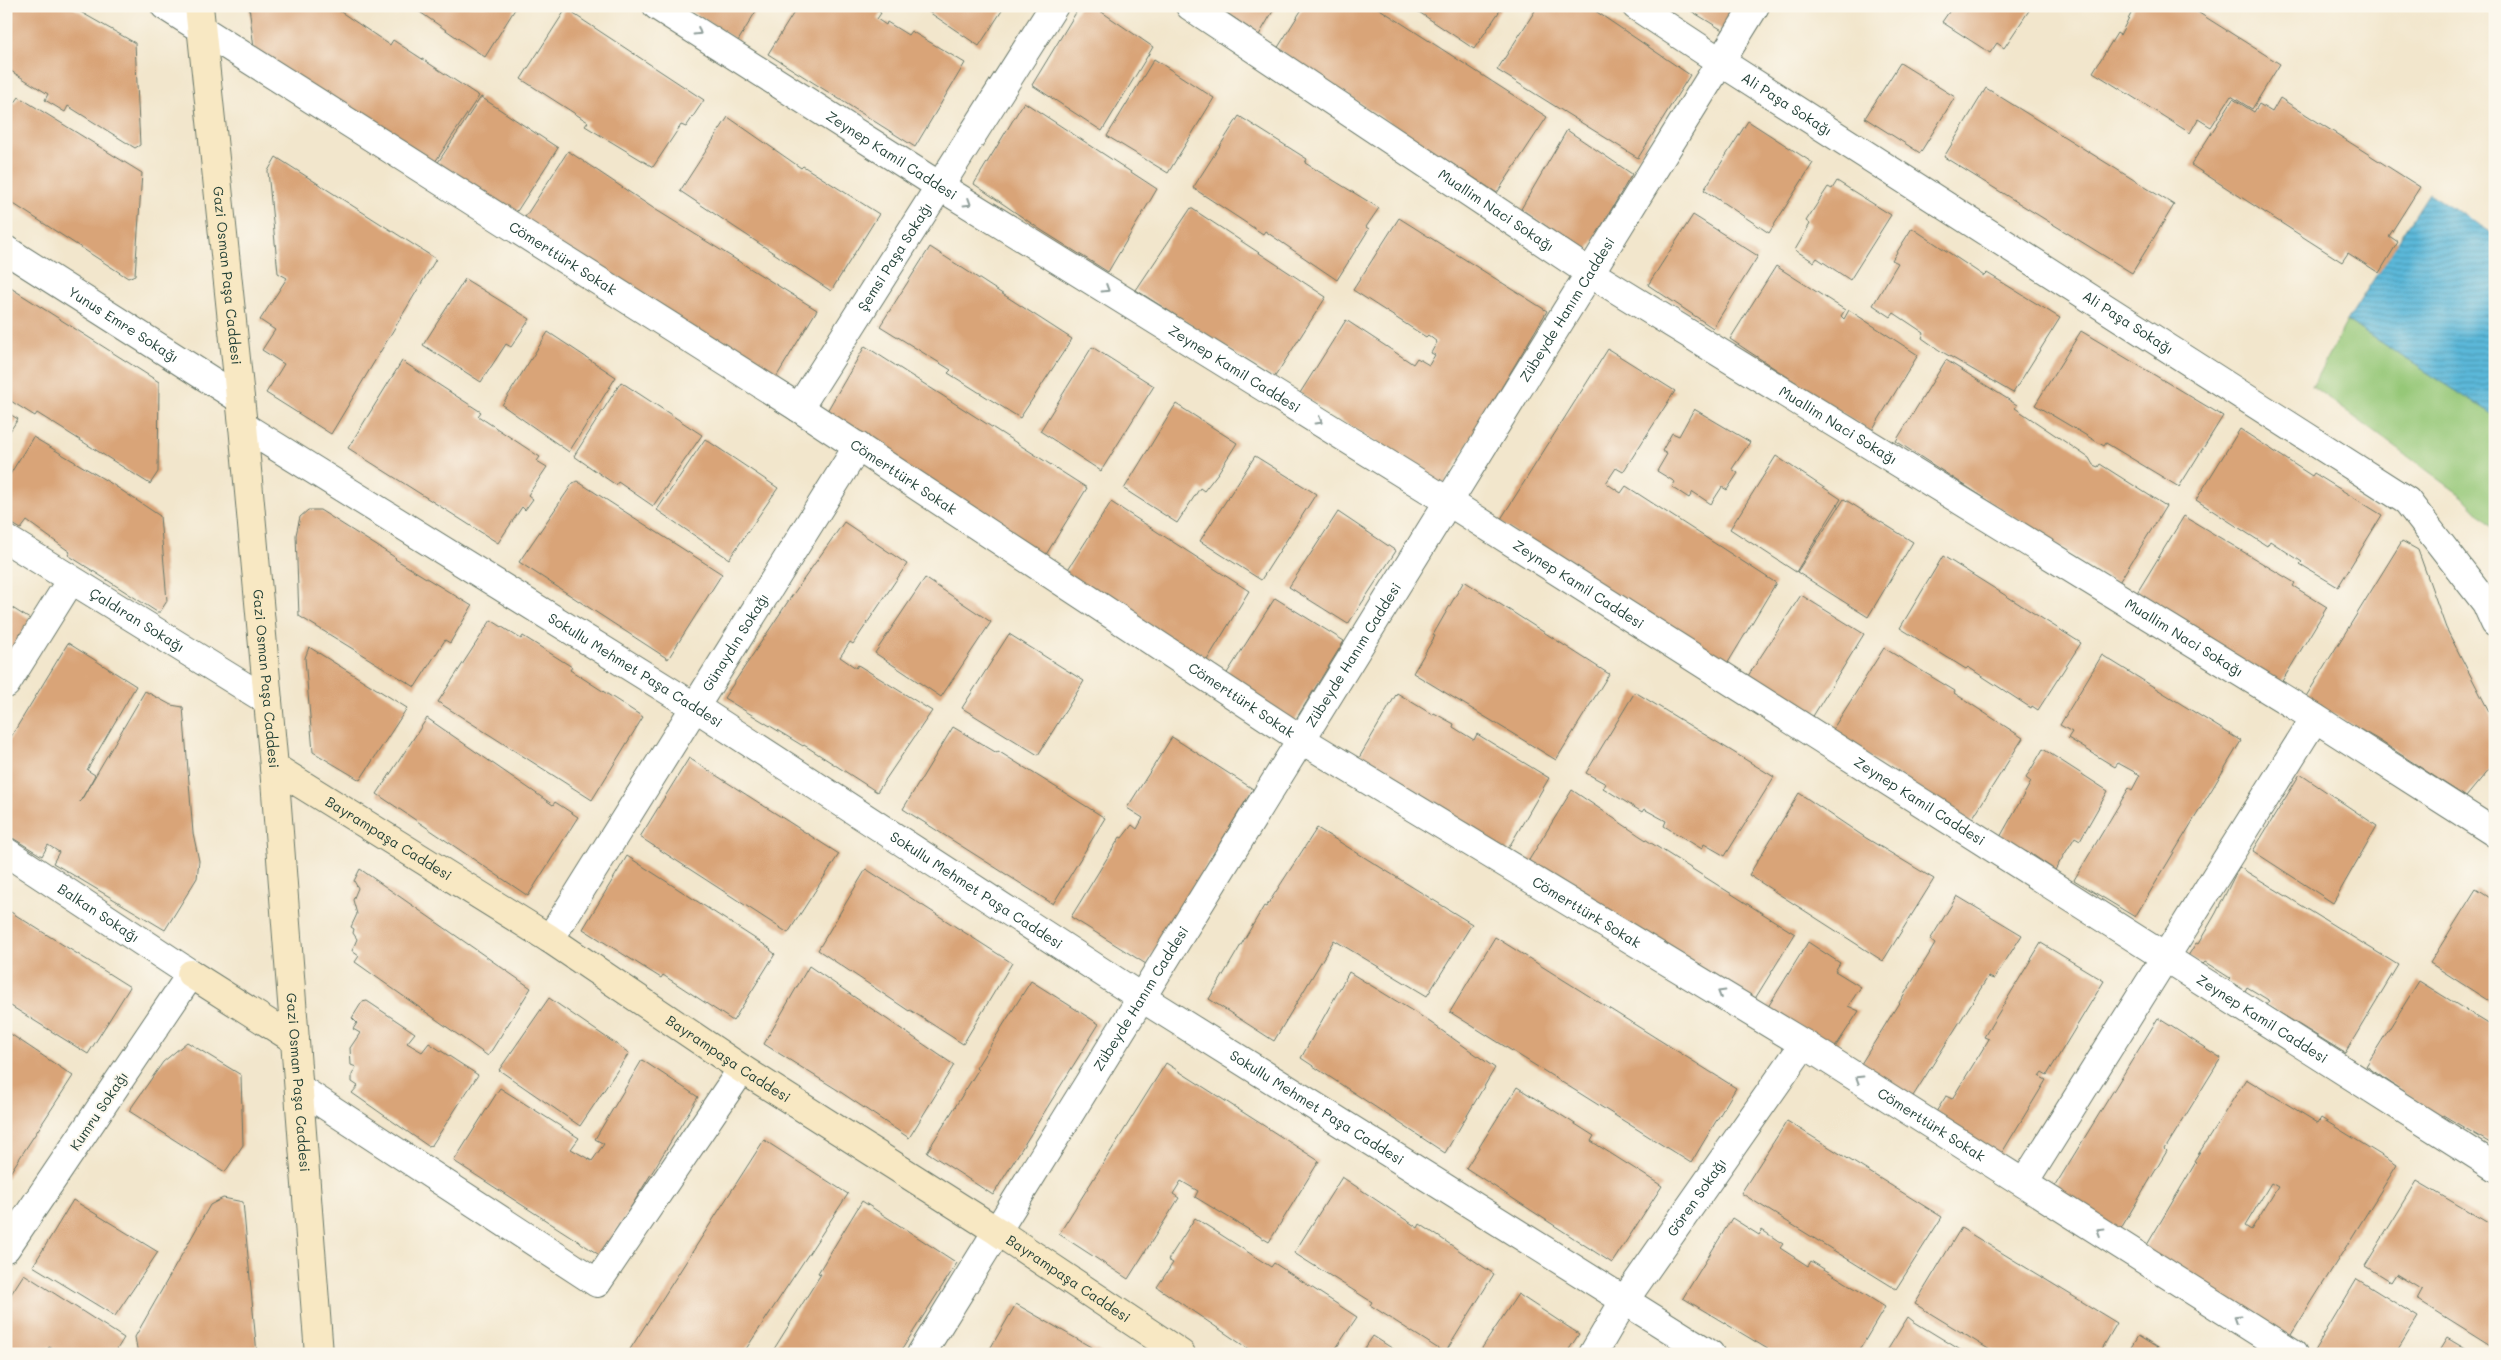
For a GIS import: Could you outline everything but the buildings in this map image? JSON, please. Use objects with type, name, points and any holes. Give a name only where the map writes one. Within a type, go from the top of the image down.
[{"type":"street","name":"Cömerttürk Sokak","points":[[165,6],[201,18],[858,446],[1302,740],[1804,1044],[2024,1183],[2278,1350]]},
{"type":"street","name":"Zeynep Kamil Caddesi","points":[[657,6],[941,186],[1449,502],[2495,1167]]},
{"type":"street","name":"Şemsi Paşa Sokağı","points":[[799,408],[1054,6]]},
{"type":"street","name":"Muallim Naci Sokağı","points":[[1190,6],[1590,273],[2315,718],[2495,833]]},
{"type":"street","name":"Ali Paşa Sokağı","points":[[1636,6],[2407,501],[2486,603],[2495,624]]},
{"type":"street","name":"Zübeyde Hanım Caddesi","points":[[921,1354],[1756,6]]},
{"type":"street","name":"Gazi Osman Paşa Caddesi","points":[[201,18],[241,413],[274,768],[319,1354]]},
{"type":"street","name":"Yunus Emre Sokağı","points":[[6,250],[241,413]]},
{"type":"street","name":"Sokullu Mehmet Paşa Caddesi","points":[[241,413],[1142,998],[1710,1354]]},
{"type":"street","name":"Günaydın Sokağı","points":[[550,939],[858,446]]},
{"type":"street","name":"Çaldıran Sokağı","points":[[6,539],[268,702]]},
{"type":"street","points":[[6,684],[71,580]]},
{"type":"street","points":[[2024,1183],[2315,718]]},
{"type":"street","name":"Bayrampaşa Caddesi","points":[[274,768],[550,939],[742,1070],[997,1231],[1180,1354]]},
{"type":"street","name":"Balkan Sokağı","points":[[6,852],[192,974]]},
{"type":"street","points":[[192,974],[295,1040]]},
{"type":"street","name":"Kumru Sokağı","points":[[6,1248],[192,974]]},
{"type":"street","name":"Gören Sokağı","points":[[1593,1354],[1624,1301],[1804,1044]]},
{"type":"street","points":[[299,1088],[597,1282],[742,1070]]},
{"type":"green space","points":[[2347,321],[2495,416],[2495,530],[2462,496],[2312,386]]},
{"type":"water","points":[[2429,193],[2495,235],[2495,416],[2347,321]]}]
